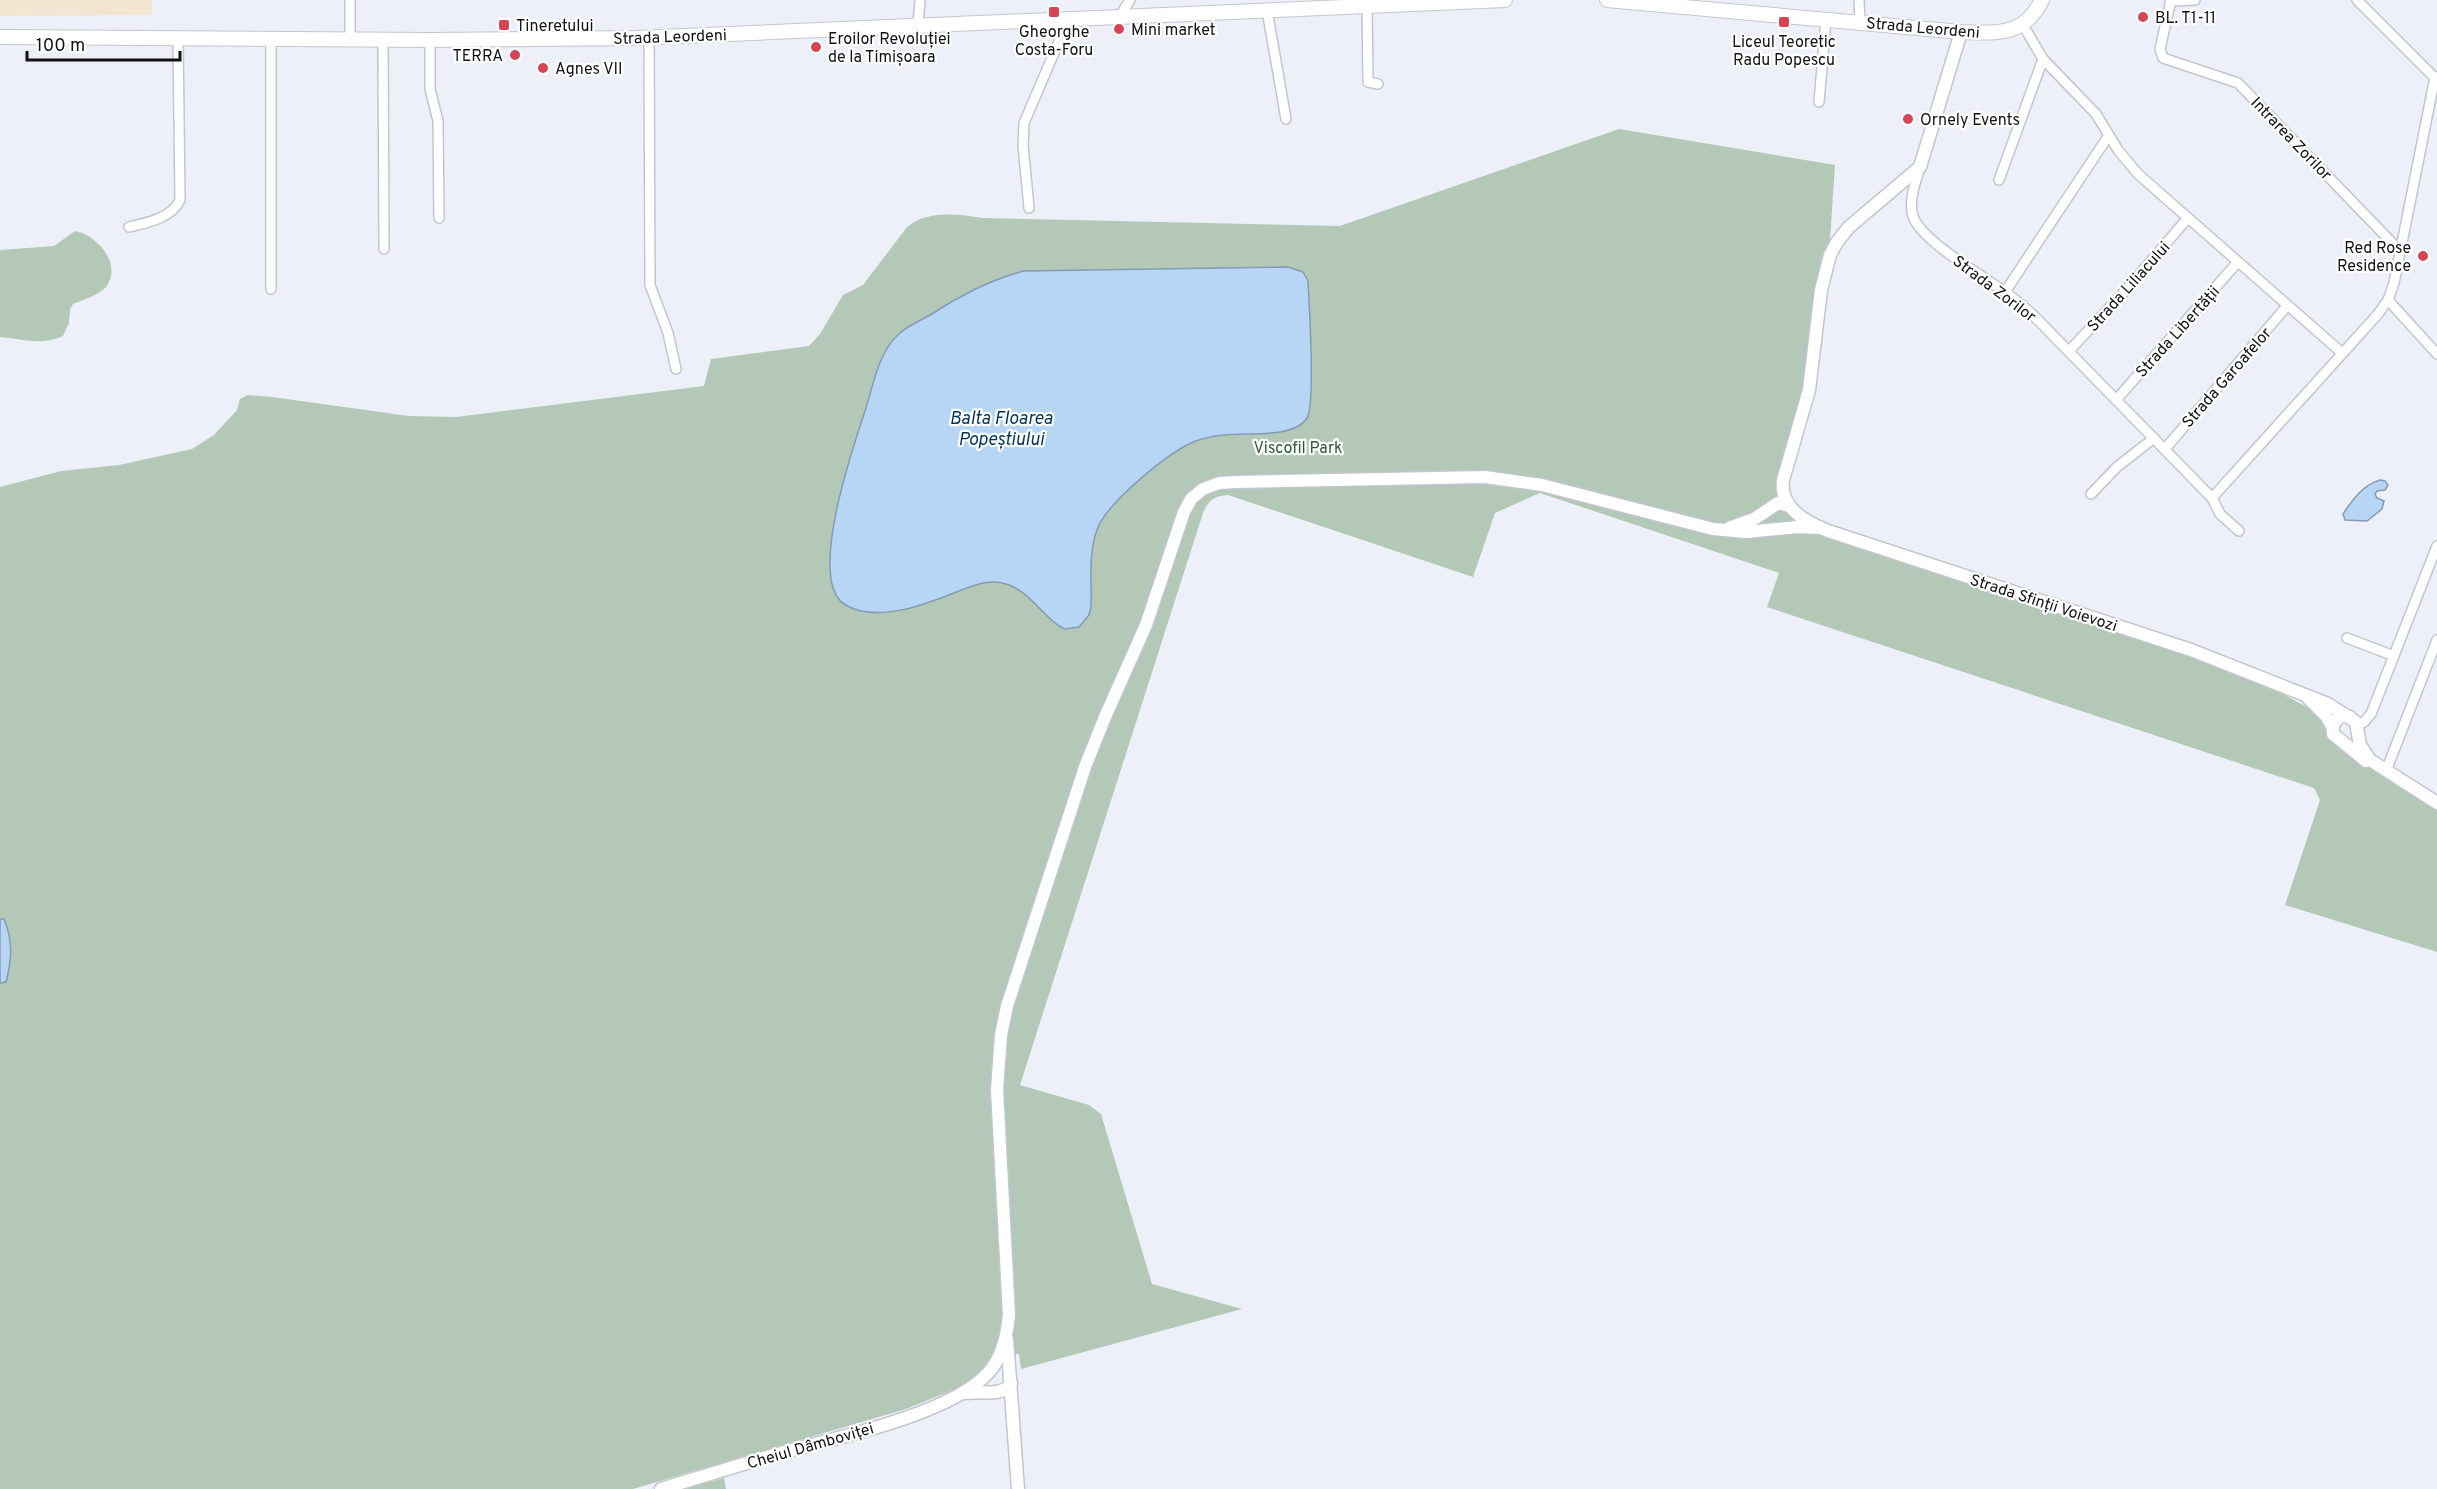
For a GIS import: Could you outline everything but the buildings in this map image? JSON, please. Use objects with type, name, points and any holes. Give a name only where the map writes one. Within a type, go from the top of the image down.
[{"type":"main road","name":"Strada Leordeni","points":[[0,37],[430,40],[649,37],[1267,10],[1341,3],[1367,5],[1505,0]]},
{"type":"main road","name":"Strada Leordeni","points":[[1607,0],[1961,32],[2004,32],[2023,25]]},
{"type":"main road","points":[[2023,25],[2031,18],[2042,0]]},
{"type":"street","points":[[350,0],[350,40]]},
{"type":"street","points":[[918,25],[920,0]]},
{"type":"street","points":[[1120,16],[1130,0]]},
{"type":"street","points":[[1859,0],[1860,22]]},
{"type":"street","points":[[2170,0],[2195,0]]},
{"type":"street","name":"Intrarea Zorilor","points":[[2170,0],[2160,49],[2163,58],[2238,83],[2400,251]]},
{"type":"street","points":[[2211,498],[2388,300],[2436,79],[2357,0]]},
{"type":"street","points":[[1367,5],[1368,82],[1378,84]]},
{"type":"street","points":[[1267,10],[1286,119]]},
{"type":"street","points":[[1029,208],[1023,145],[1024,123],[1070,18]]},
{"type":"street","points":[[1819,102],[1826,19]]},
{"type":"street","points":[[2023,25],[2043,59],[2096,114],[2138,174],[2341,352]]},
{"type":"street","name":"Strada Zorilor","points":[[1961,32],[1920,167],[1912,202],[1913,216],[1919,227],[1937,244],[2005,292],[2033,315],[2165,449],[2211,498],[2220,514],[2239,531]]},
{"type":"street","points":[[649,37],[650,285],[668,333],[676,369]]},
{"type":"street","points":[[129,227],[162,216],[177,207],[180,200],[178,38]]},
{"type":"street","points":[[271,39],[271,289]]},
{"type":"street","points":[[383,40],[384,249]]},
{"type":"street","points":[[430,40],[430,89],[438,121],[439,218]]},
{"type":"street","points":[[1998,180],[2043,59]]},
{"type":"street","points":[[2005,292],[2109,135]]},
{"type":"street","points":[[1785,528],[1771,524],[1769,516],[1783,480],[1811,384],[1821,290],[1830,255],[1849,227],[1920,167]]},
{"type":"street","name":"Strada Liliacului","points":[[2069,351],[2187,219]]},
{"type":"street","name":"Strada Libertății","points":[[2116,400],[2237,263]]},
{"type":"street","points":[[2388,300],[2437,354]]},
{"type":"street","name":"Strada Garoafelor","points":[[2165,449],[2287,306]]},
{"type":"street","points":[[2091,494],[2136,450],[2154,438]]},
{"type":"street","points":[[1018,1489],[1015,1422],[1006,1335],[1009,1295],[997,1090],[1003,1023],[1085,767],[1146,625],[1181,520],[1191,499],[1203,489],[1227,482],[1478,476],[1542,485],[1685,524],[1722,530],[1746,532],[1785,528],[1821,528]]},
{"type":"street","points":[[1783,480],[1783,493],[1792,508],[1794,519],[1785,528]]},
{"type":"street","points":[[1722,530],[1754,519],[1773,506],[1782,503],[1792,508]]},
{"type":"street","name":"Strada Sfinții Voievozi","points":[[1792,508],[1805,520],[1821,528],[2181,647],[2296,690],[2328,704],[2355,725]]},
{"type":"street","points":[[2437,546],[2371,714],[2364,722],[2355,725],[2339,717],[2332,726],[2333,734],[2362,758],[2437,803]]},
{"type":"street","points":[[2347,638],[2394,656]]},
{"type":"street","points":[[2383,769],[2437,640]]},
{"type":"street","name":"Strada Sfinții Voievozi","points":[[2296,690],[2313,703],[2332,726]]},
{"type":"street","points":[[2355,725],[2362,751],[2383,769]]},
{"type":"street","points":[[2341,741],[2352,740],[2355,725]]},
{"type":"street","points":[[1006,1335],[988,1372],[986,1384],[1007,1404],[1015,1422]]},
{"type":"street","points":[[957,1395],[988,1372],[1003,1368],[1011,1379]]},
{"type":"street","points":[[957,1395],[1007,1390],[1011,1379]]},
{"type":"street","name":"Cheiul Dâmboviței","points":[[661,1489],[881,1425],[957,1395]]},
{"type":"shaded area","points":[[0,0],[152,0],[152,15],[0,16]]},
{"type":"green space","name":"Viscofil Park","points":[[1619,129],[1835,165],[1830,240],[1821,259],[1818,274],[1807,379],[1788,449],[1788,496],[1824,534],[2196,658],[2281,693],[2322,715],[2332,739],[2343,751],[2437,807],[2437,952],[2285,905],[2320,800],[2314,788],[1767,607],[1779,573],[1540,493],[1495,513],[1473,577],[1228,495],[1219,496],[1207,505],[1203,513],[1020,1085],[1089,1105],[1101,1114],[1152,1284],[1242,1309],[1021,1369],[1019,1354],[989,1359],[983,1369],[965,1385],[906,1409],[633,1489],[0,1489],[0,487],[61,471],[119,465],[192,449],[214,435],[237,410],[240,399],[248,395],[409,416],[456,417],[704,386],[711,359],[809,346],[820,334],[843,295],[863,285],[907,227],[933,216],[1340,226]]},
{"type":"green space","points":[[75,231],[92,238],[105,252],[111,269],[106,287],[95,295],[73,304],[70,309],[69,323],[63,336],[47,341],[0,337],[0,250],[54,246]]},
{"type":"green space","points":[[724,1478],[726,1489],[685,1489]]},
{"type":"water","name":"Balta Floarea Popeștiului","points":[[1288,267],[1303,272],[1308,281],[1312,374],[1310,409],[1307,418],[1301,425],[1281,432],[1224,435],[1197,441],[1168,457],[1124,493],[1097,530],[1091,558],[1091,607],[1089,615],[1079,627],[1065,629],[1059,626],[1019,590],[996,582],[978,584],[897,611],[861,611],[840,601],[831,581],[830,559],[832,533],[838,505],[878,369],[886,350],[902,331],[975,289],[1024,271]]},
{"type":"water","points":[[2380,480],[2385,481],[2388,485],[2385,490],[2377,491],[2375,494],[2377,498],[2384,501],[2382,509],[2367,521],[2345,520],[2343,514],[2355,498],[2368,485]]},
{"type":"water","points":[[0,919],[4,919],[7,927],[11,950],[6,982],[0,983]]},
{"type":"place","name":"Gheorghe Costa-Foru","points":[[1054,12]]},
{"type":"place","name":"BL. T1-11","points":[[2143,17]]},
{"type":"place","name":"Liceul Teoretic Radu Popescu","points":[[1784,22]]},
{"type":"place","name":"Tineretului","points":[[504,25]]},
{"type":"place","name":"Mini market","points":[[1119,29]]},
{"type":"place","name":"Eroilor Revoluției de la Timișoara","points":[[816,47]]},
{"type":"place","name":"TERRA","points":[[515,55]]},
{"type":"place","name":"Agnes VII","points":[[543,68]]},
{"type":"place","name":"Ornely Events","points":[[1908,119]]},
{"type":"place","name":"Red Rose Residence","points":[[2423,256]]}]
